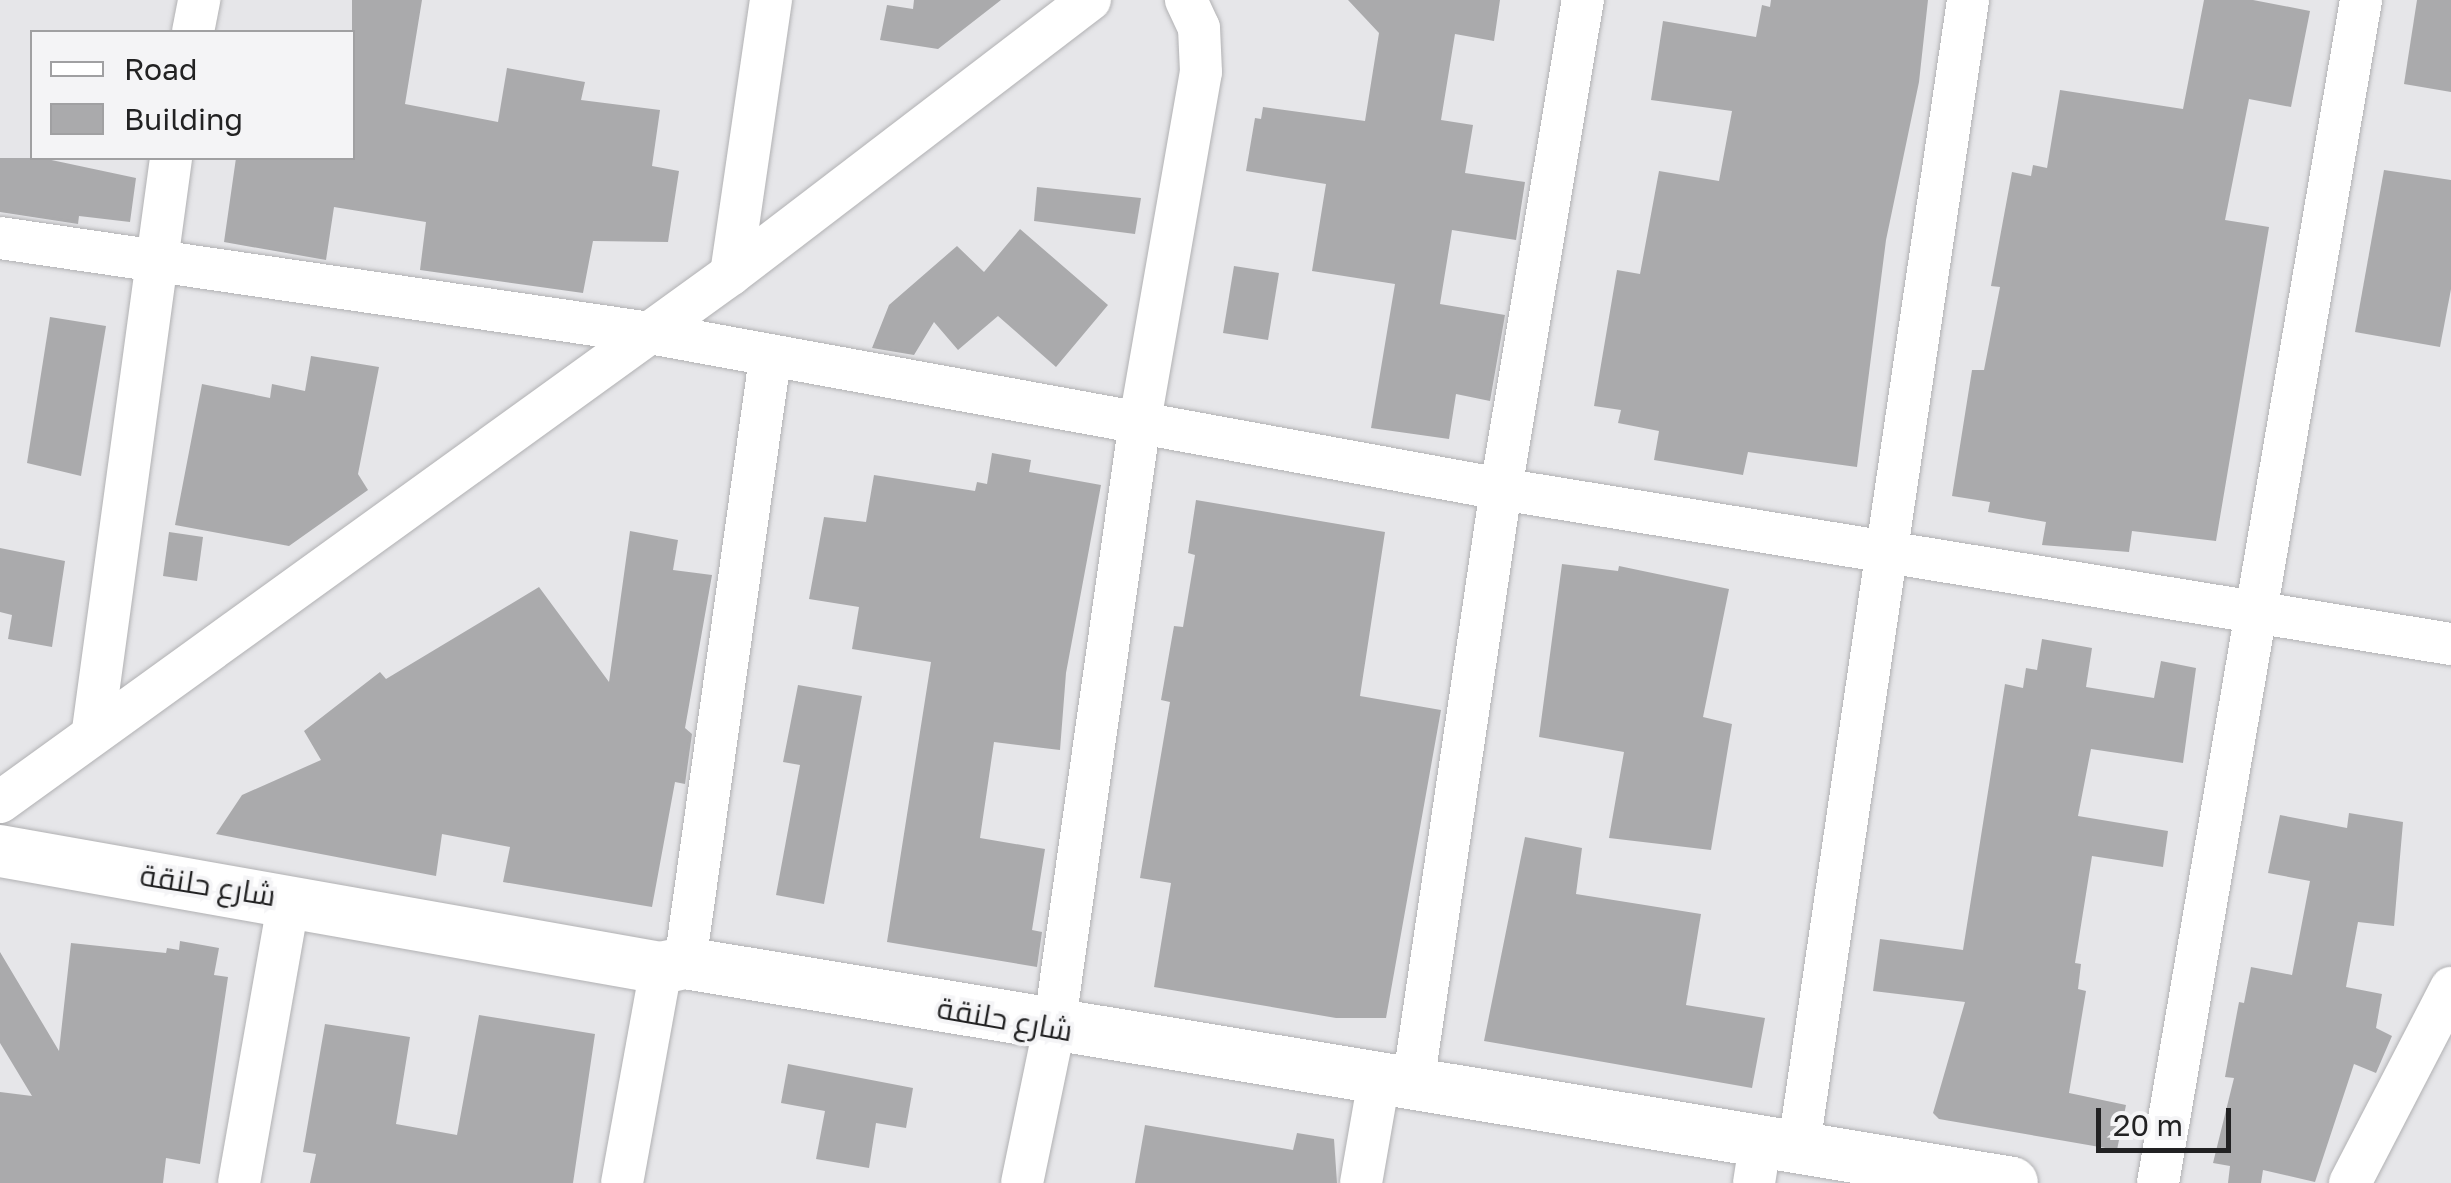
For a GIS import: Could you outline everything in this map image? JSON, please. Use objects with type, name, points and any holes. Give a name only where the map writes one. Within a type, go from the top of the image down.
[{"type":"street","points":[[193,30],[199,0]]},
{"type":"street","points":[[730,274],[771,0]]},
{"type":"street","points":[[0,802],[92,730],[730,274],[1090,0]]},
{"type":"street","points":[[1022,1183],[1054,1028],[1140,421],[1201,72],[1198,28],[1186,0]]},
{"type":"street","points":[[1361,1183],[1396,1082],[1583,0]]},
{"type":"street","points":[[1771,1158],[1884,553],[1968,0]]},
{"type":"street","points":[[2158,1183],[2361,0]]},
{"type":"street","points":[[92,730],[153,264],[171,160]]},
{"type":"street","points":[[0,238],[153,264],[650,332],[770,358],[1140,421],[1501,489],[2451,644]]},
{"type":"street","points":[[622,1183],[673,966],[770,358]]},
{"type":"street","name":"شارع حلنقة","points":[[0,851],[673,966],[1396,1082],[1771,1158],[2012,1183]]},
{"type":"street","points":[[239,1183],[289,898]]},
{"type":"street","points":[[2350,1183],[2451,988]]},
{"type":"building","points":[[352,0],[422,0],[405,104],[498,122],[507,68],[585,82],[581,100],[660,110],[652,166],[679,171],[668,242],[593,241],[583,293],[420,270],[426,222],[334,207],[326,260],[224,242],[236,160],[355,160]]},
{"type":"building","points":[[914,0],[1001,0],[938,49],[880,40],[887,5],[913,9]]},
{"type":"building","points":[[1348,0],[1500,0],[1494,41],[1455,34],[1441,120],[1473,125],[1465,173],[1525,182],[1516,240],[1452,230],[1440,304],[1505,315],[1490,401],[1456,394],[1449,439],[1371,428],[1395,284],[1312,271],[1326,184],[1246,171],[1255,118],[1261,119],[1263,107],[1365,121],[1379,33]]},
{"type":"building","points":[[1771,0],[1928,0],[1919,82],[1886,240],[1857,467],[1748,452],[1743,475],[1654,460],[1659,431],[1618,423],[1621,410],[1594,406],[1617,270],[1640,274],[1659,171],[1719,181],[1732,111],[1651,100],[1663,21],[1756,37],[1762,5],[1770,7]]},
{"type":"building","points":[[2204,0],[2253,0],[2310,11],[2291,107],[2249,99],[2225,220],[2269,227],[2216,541],[2132,531],[2129,552],[2042,545],[2046,522],[1988,512],[1990,502],[1952,496],[1972,370],[1984,370],[2000,287],[1991,286],[2012,172],[2031,176],[2033,165],[2047,168],[2060,90],[2183,109]]},
{"type":"building","points":[[2417,0],[2451,0],[2451,92],[2404,84]]},
{"type":"building","points":[[0,158],[51,160],[136,178],[130,222],[79,216],[78,224],[0,212]]},
{"type":"building","points":[[2384,170],[2451,180],[2451,289],[2440,347],[2355,332]]},
{"type":"building","points":[[1037,187],[1141,198],[1135,234],[1034,221]]},
{"type":"building","points":[[1020,229],[1108,305],[1056,367],[998,316],[958,350],[934,322],[914,355],[872,348],[889,305],[957,246],[984,272]]},
{"type":"building","points":[[1234,266],[1279,273],[1268,340],[1223,333]]},
{"type":"building","points":[[50,317],[106,326],[81,476],[27,463]]},
{"type":"building","points":[[311,356],[379,367],[358,474],[368,490],[289,546],[175,525],[202,384],[270,398],[272,384],[305,391]]},
{"type":"building","points":[[992,453],[1031,460],[1029,472],[1101,485],[1066,673],[1060,750],[994,742],[980,838],[1045,849],[1032,930],[1042,932],[1037,967],[887,942],[931,662],[852,649],[859,607],[809,599],[824,517],[866,522],[874,475],[975,491],[977,482],[987,484]]},
{"type":"building","points":[[1196,500],[1385,532],[1360,696],[1441,710],[1386,1018],[1336,1018],[1154,987],[1171,883],[1140,878],[1170,702],[1161,700],[1174,626],[1183,627],[1195,555],[1188,553]]},
{"type":"building","points":[[630,531],[678,540],[673,570],[712,575],[685,728],[692,734],[685,784],[675,782],[652,907],[503,882],[510,847],[442,834],[436,876],[216,834],[242,795],[321,760],[304,731],[380,672],[386,679],[539,587],[609,682]]},
{"type":"building","points":[[169,532],[203,537],[197,581],[163,576]]},
{"type":"building","points":[[0,548],[65,561],[52,647],[8,639],[12,615],[0,612]]},
{"type":"building","points":[[1562,564],[1618,571],[1619,566],[1729,589],[1703,717],[1732,724],[1711,850],[1609,838],[1624,752],[1539,737]]},
{"type":"building","points":[[2042,639],[2092,648],[2086,687],[2154,698],[2161,661],[2196,668],[2183,763],[2091,749],[2078,816],[2168,831],[2163,867],[2092,856],[2075,963],[2081,964],[2078,989],[2086,991],[2069,1093],[2126,1105],[2117,1150],[1939,1119],[1933,1113],[1965,1002],[1873,991],[1880,939],[1963,950],[2005,684],[2023,688],[2026,668],[2037,670]]},
{"type":"building","points":[[798,685],[862,696],[824,904],[776,895],[800,765],[783,762]]},
{"type":"building","points":[[2349,813],[2403,822],[2394,926],[2358,922],[2346,987],[2382,994],[2376,1028],[2392,1036],[2376,1073],[2354,1064],[2315,1182],[2263,1170],[2261,1183],[2228,1183],[2230,1166],[2213,1163],[2234,1078],[2225,1077],[2239,1002],[2244,1003],[2251,967],[2292,975],[2310,881],[2268,873],[2280,815],[2347,828]]},
{"type":"building","points":[[1525,837],[1582,848],[1576,894],[1701,914],[1686,1005],[1765,1018],[1752,1088],[1484,1041]]},
{"type":"building","points":[[180,941],[219,948],[214,975],[228,977],[200,1164],[166,1158],[163,1183],[0,1183],[0,1092],[32,1096],[0,1043],[0,952],[59,1051],[71,943],[166,953],[167,948],[179,950]]},
{"type":"building","points":[[479,1015],[595,1034],[573,1183],[310,1183],[316,1154],[303,1152],[325,1024],[410,1037],[396,1124],[457,1135]]},
{"type":"building","points":[[788,1064],[913,1088],[906,1128],[876,1123],[869,1168],[816,1159],[825,1111],[781,1103]]},
{"type":"building","points":[[1145,1125],[1293,1150],[1297,1133],[1334,1139],[1337,1183],[1135,1183]]}]
